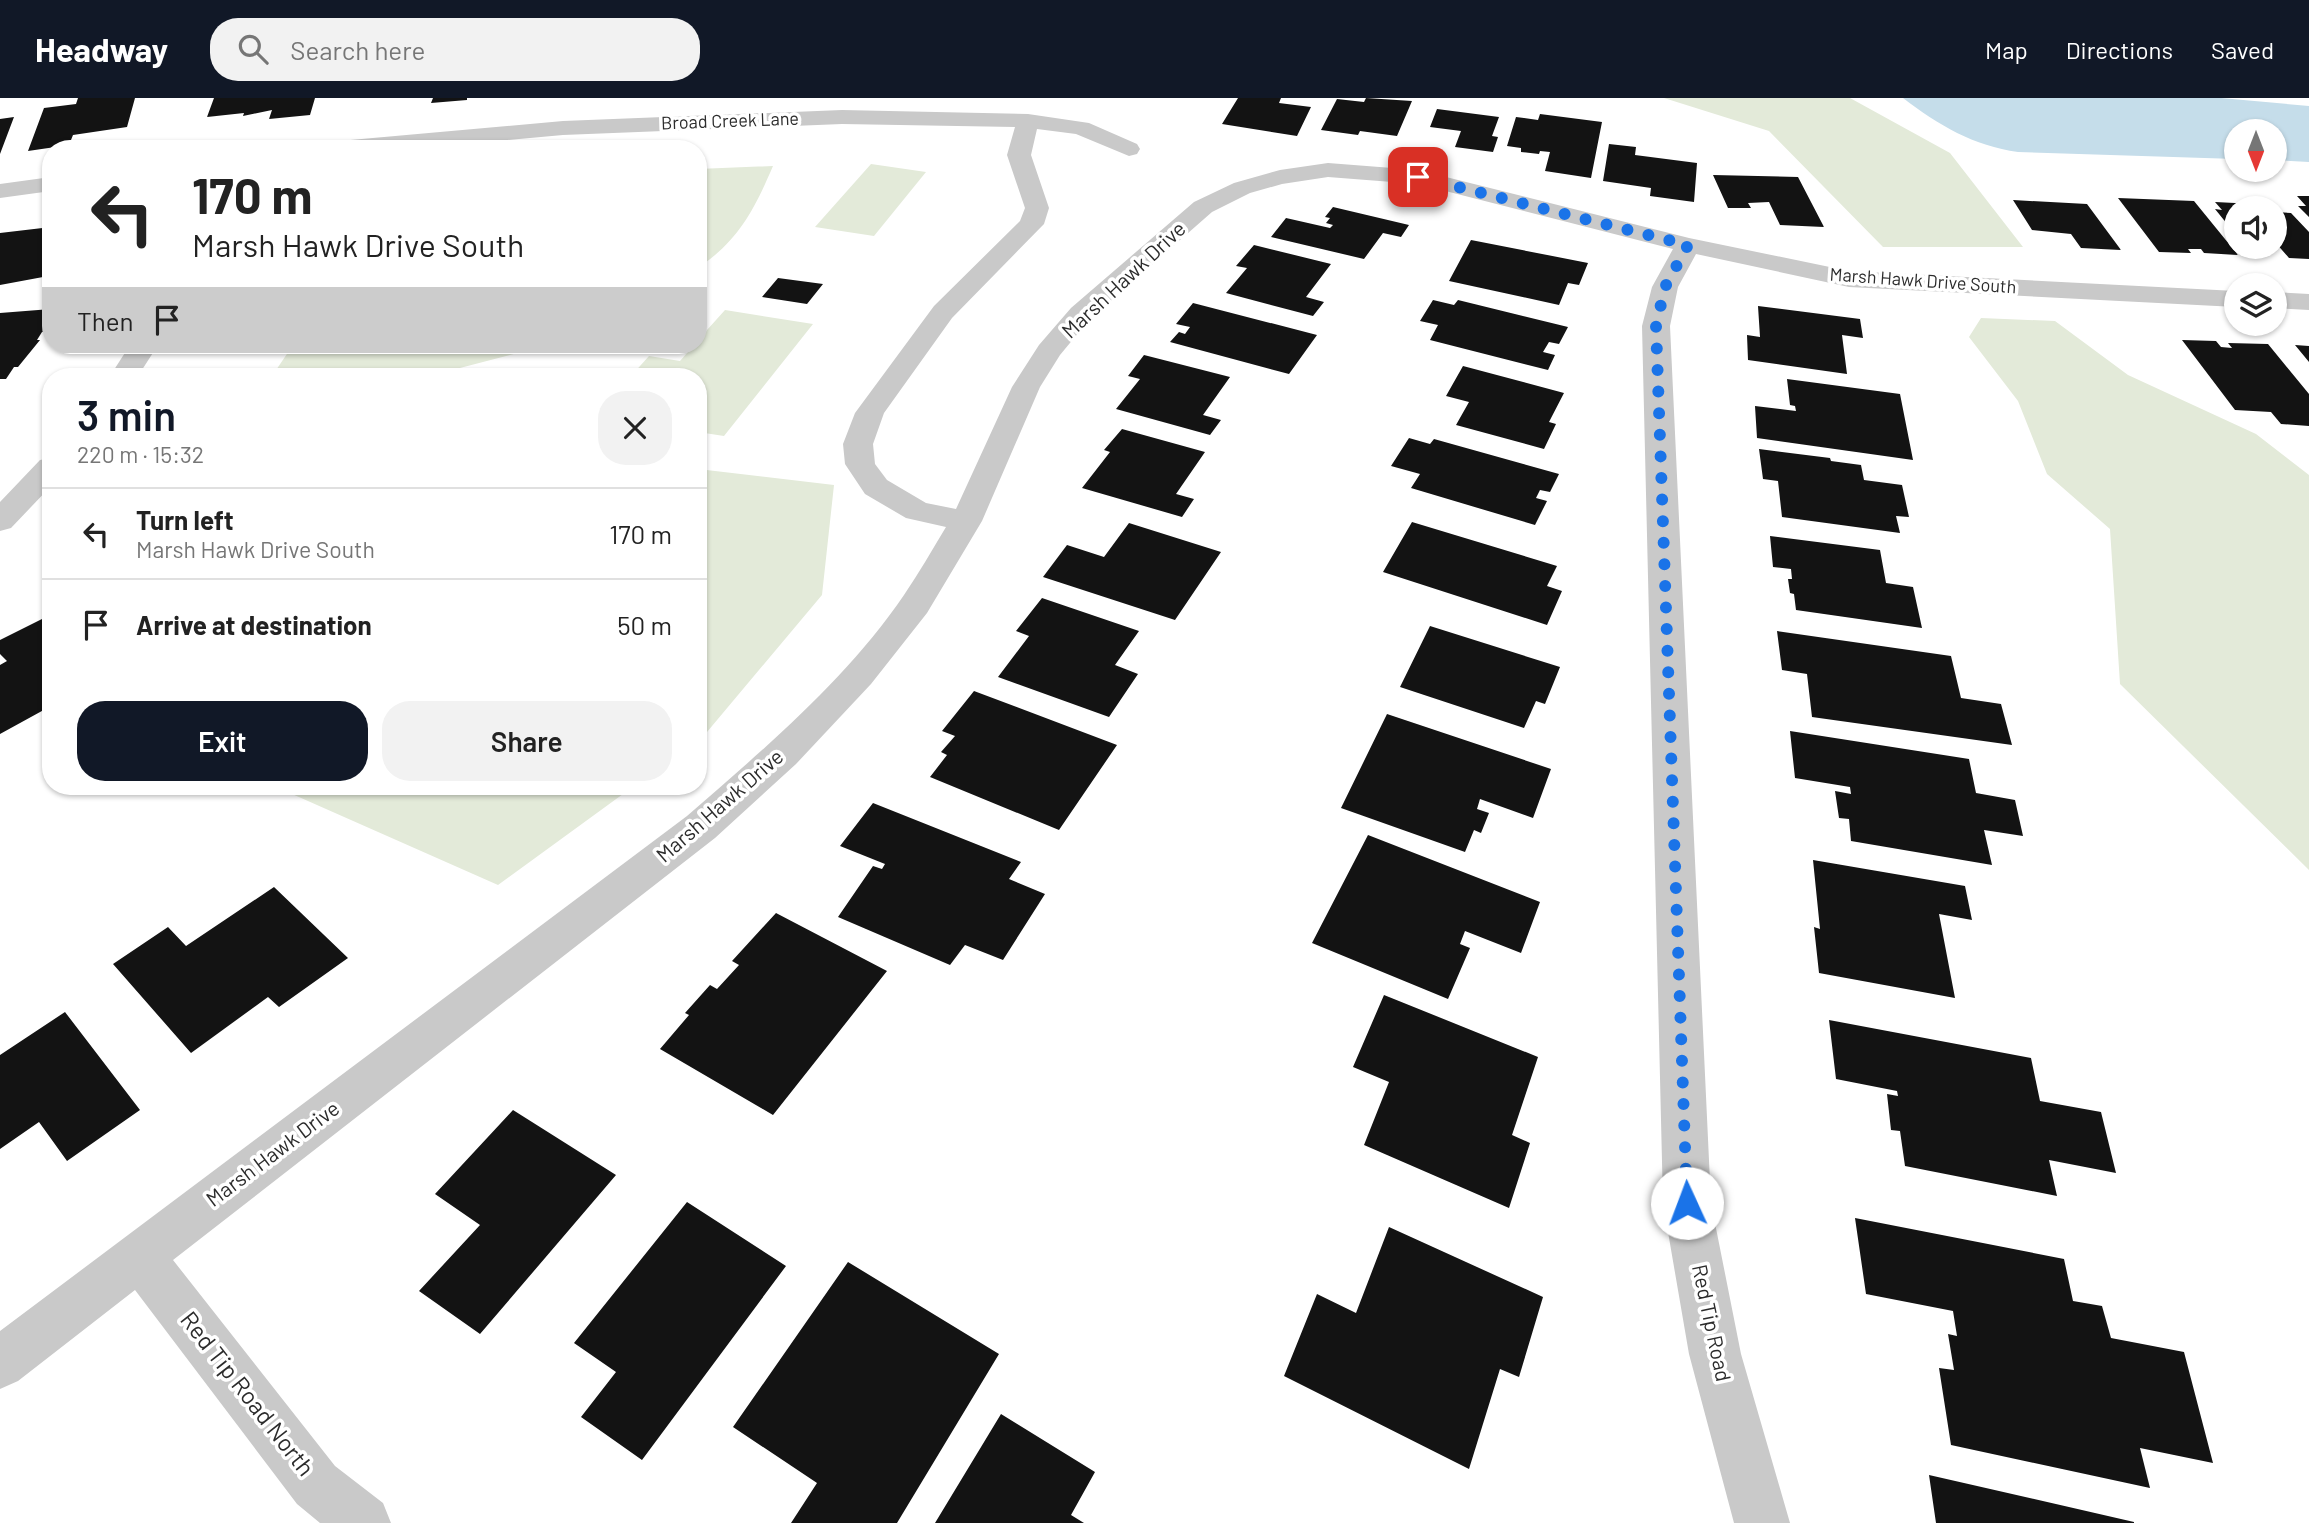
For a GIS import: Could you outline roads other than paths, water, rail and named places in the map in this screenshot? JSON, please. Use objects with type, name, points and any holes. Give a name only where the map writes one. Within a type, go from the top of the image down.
[{"type":"street","name":"Broad Creek Lane","points":[[428,140],[550,129],[702,121],[952,117],[1028,121],[1081,128],[1129,149]]},
{"type":"street","points":[[966,521],[917,511],[876,487],[860,464],[858,444],[870,412],[943,312],[1032,225],[1037,208],[1019,156],[1028,121]]},
{"type":"street","name":"Marsh Hawk Drive","points":[[0,1363],[722,809],[783,754],[859,675],[915,605],[966,521],[1026,387],[1049,351],[1080,314],[1203,207],[1241,188],[1280,177],[1328,170]]},
{"type":"street","name":"Marsh Hawk Drive South","points":[[1328,170],[1418,177],[1688,245],[1849,279],[2224,298]]},
{"type":"street","points":[[0,191],[42,185]]},
{"type":"street","name":"Red Tip Road","points":[[1688,245],[1665,287],[1656,326],[1687,1203],[1715,1354],[1762,1523]]},
{"type":"street","points":[[2287,301],[2309,302]]},
{"type":"street","points":[[0,521],[42,477]]},
{"type":"street","name":"Red Tip Road North","points":[[140,1256],[316,1485],[363,1523]]},
{"type":"water","points":[[1903,98],[2221,98],[2309,106],[2309,162],[2287,161],[2287,119],[2224,119],[2224,159],[2018,152],[1986,145],[1957,133]]}]
